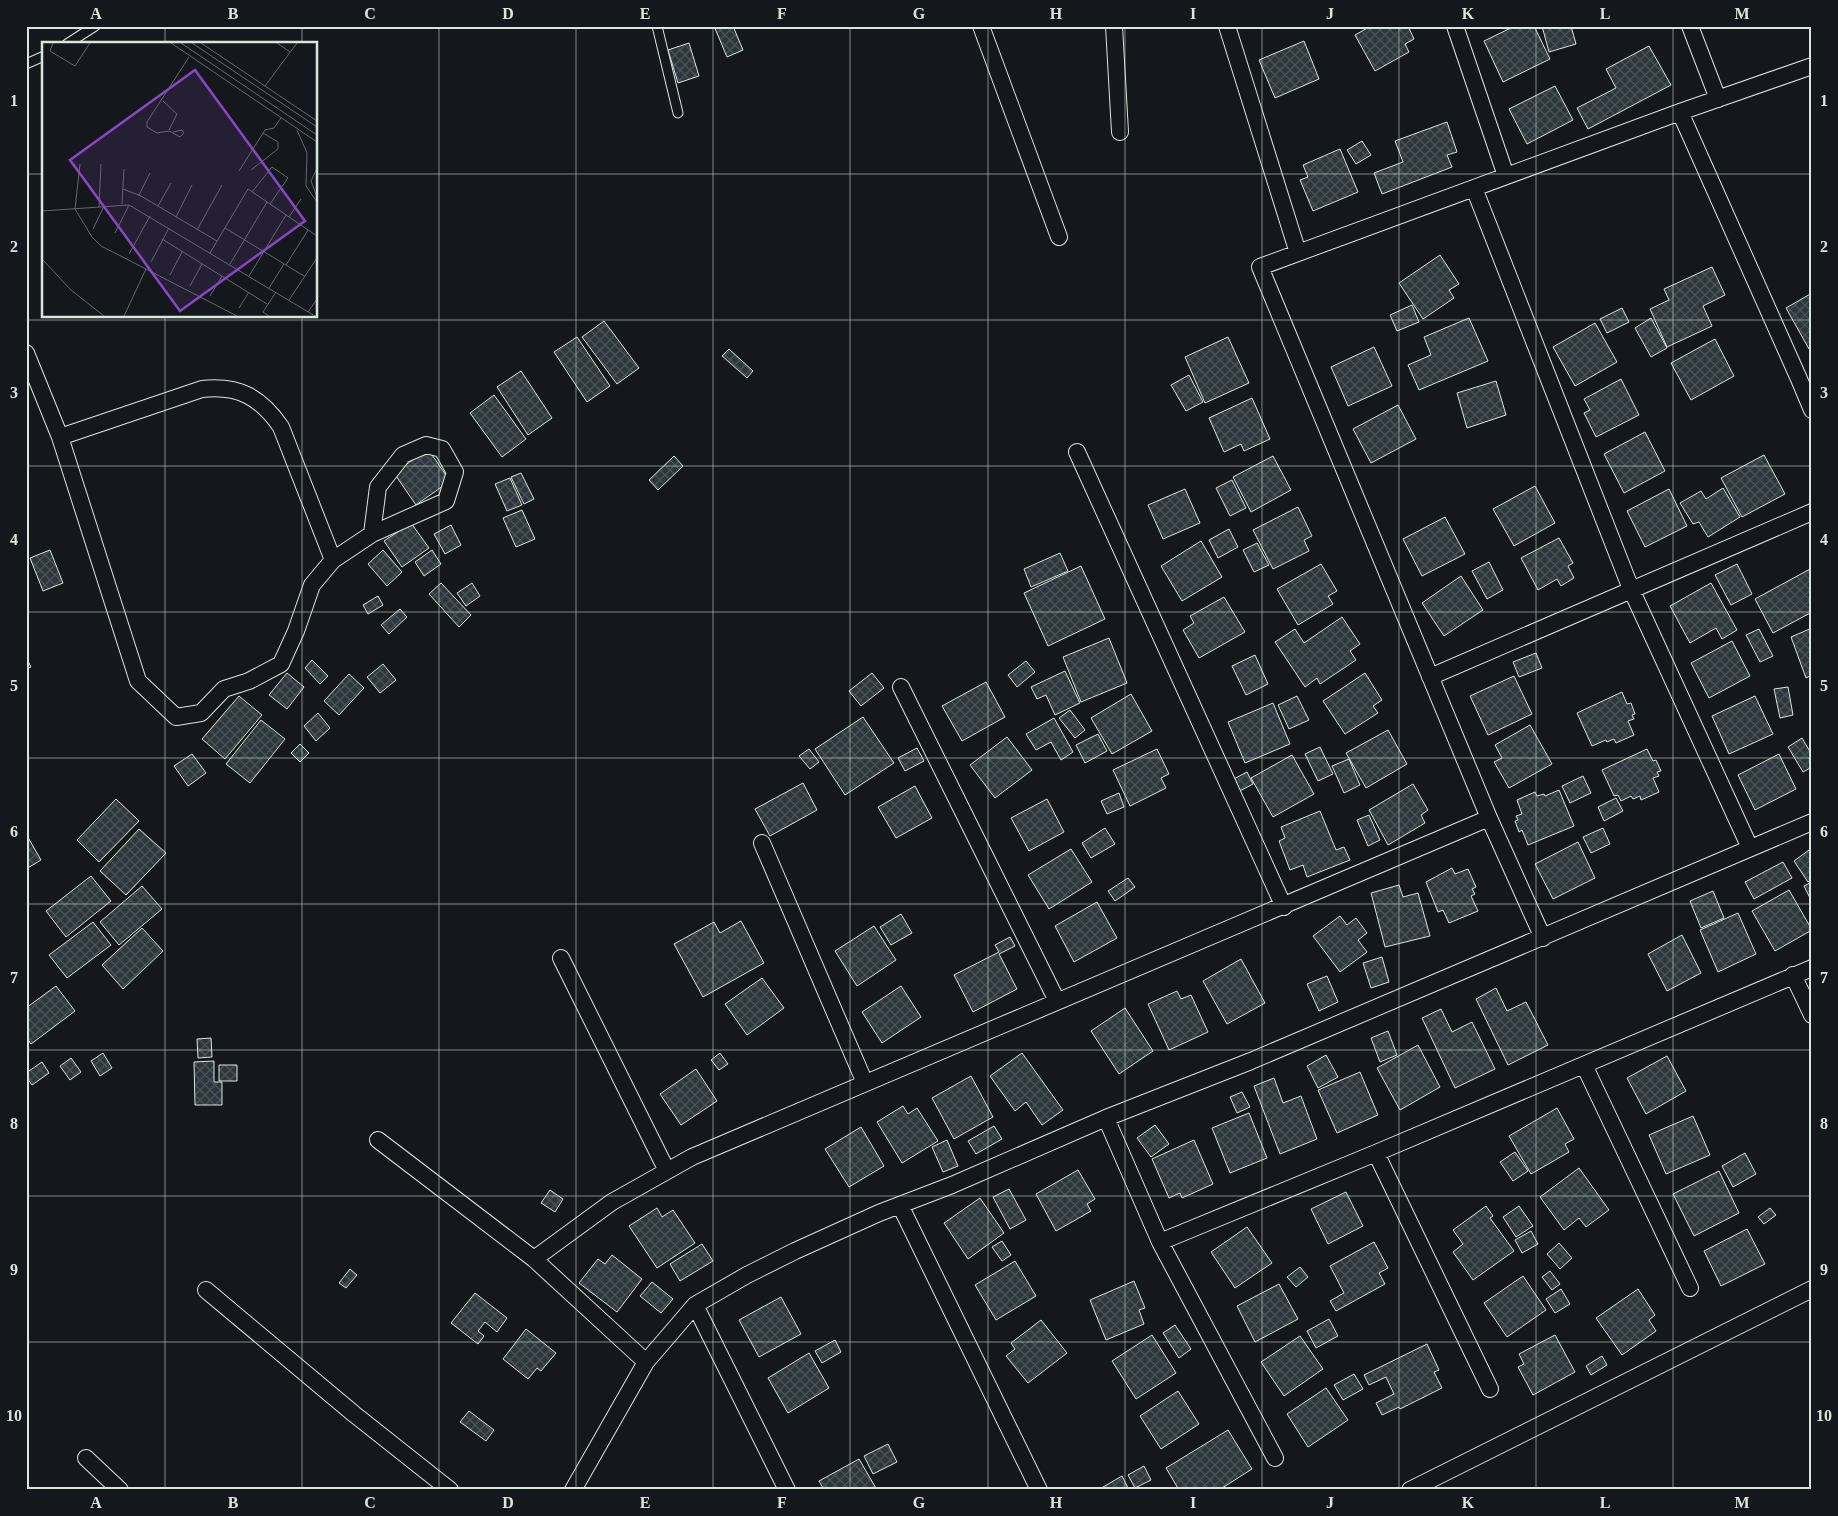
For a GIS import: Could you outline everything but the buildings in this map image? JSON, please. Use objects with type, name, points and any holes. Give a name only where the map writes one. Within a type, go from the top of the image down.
[{"type":"street","points":[[981,26],[1059,237]]},
{"type":"street","points":[[1114,26],[1120,132]]},
{"type":"street","points":[[1227,26],[1298,253]]},
{"type":"street","points":[[1455,26],[1506,176]]},
{"type":"street","points":[[1690,26],[1718,99]]},
{"type":"street","points":[[1542,938],[1489,818],[1260,267],[1680,112],[1812,66]]},
{"type":"street","points":[[1680,112],[1800,379],[1812,410]]},
{"type":"street","points":[[1474,188],[1632,590],[1750,848]]},
{"type":"street","points":[[26,353],[60,437],[138,681],[176,717],[201,713],[224,689],[249,681],[281,664],[296,631],[312,585],[333,560],[372,534],[446,501],[454,472],[442,449],[426,445],[402,455],[378,487],[372,534]]},
{"type":"street","points":[[60,437],[202,389],[216,388],[244,394],[258,400],[271,413],[281,428],[333,560]]},
{"type":"street","points":[[1077,452],[1284,907]]},
{"type":"street","points":[[1430,677],[1812,512]]},
{"type":"street","points":[[901,686],[1057,1001]]},
{"type":"street","points":[[534,1258],[612,1202],[692,1157],[1057,1001],[1284,907],[1489,818]]},
{"type":"street","points":[[573,1490],[646,1362],[695,1305],[747,1275],[879,1213],[1106,1118],[1251,1061],[1812,822]]},
{"type":"street","points":[[762,843],[865,1083]]},
{"type":"street","points":[[561,958],[667,1171]]},
{"type":"street","points":[[1160,1242],[1376,1153],[1812,968]]},
{"type":"street","points":[[1793,975],[1812,1015]]},
{"type":"street","points":[[1584,1065],[1690,1288]]},
{"type":"street","points":[[1106,1118],[1160,1242],[1275,1458]]},
{"type":"street","points":[[378,1140],[534,1258],[646,1362]]},
{"type":"street","points":[[1376,1153],[1490,1389]]},
{"type":"street","points":[[900,1205],[1039,1490]]},
{"type":"street","points":[[1410,1490],[1812,1289]]},
{"type":"street","points":[[206,1290],[354,1414],[450,1490]]},
{"type":"street","points":[[695,1305],[786,1490]]},
{"type":"street","points":[[86,1458],[120,1490]]},
{"type":"lane","points":[[71,42],[95,26]]},
{"type":"lane","points":[[657,26],[678,113]]},
{"type":"lane","points":[[26,64],[42,57]]}]
